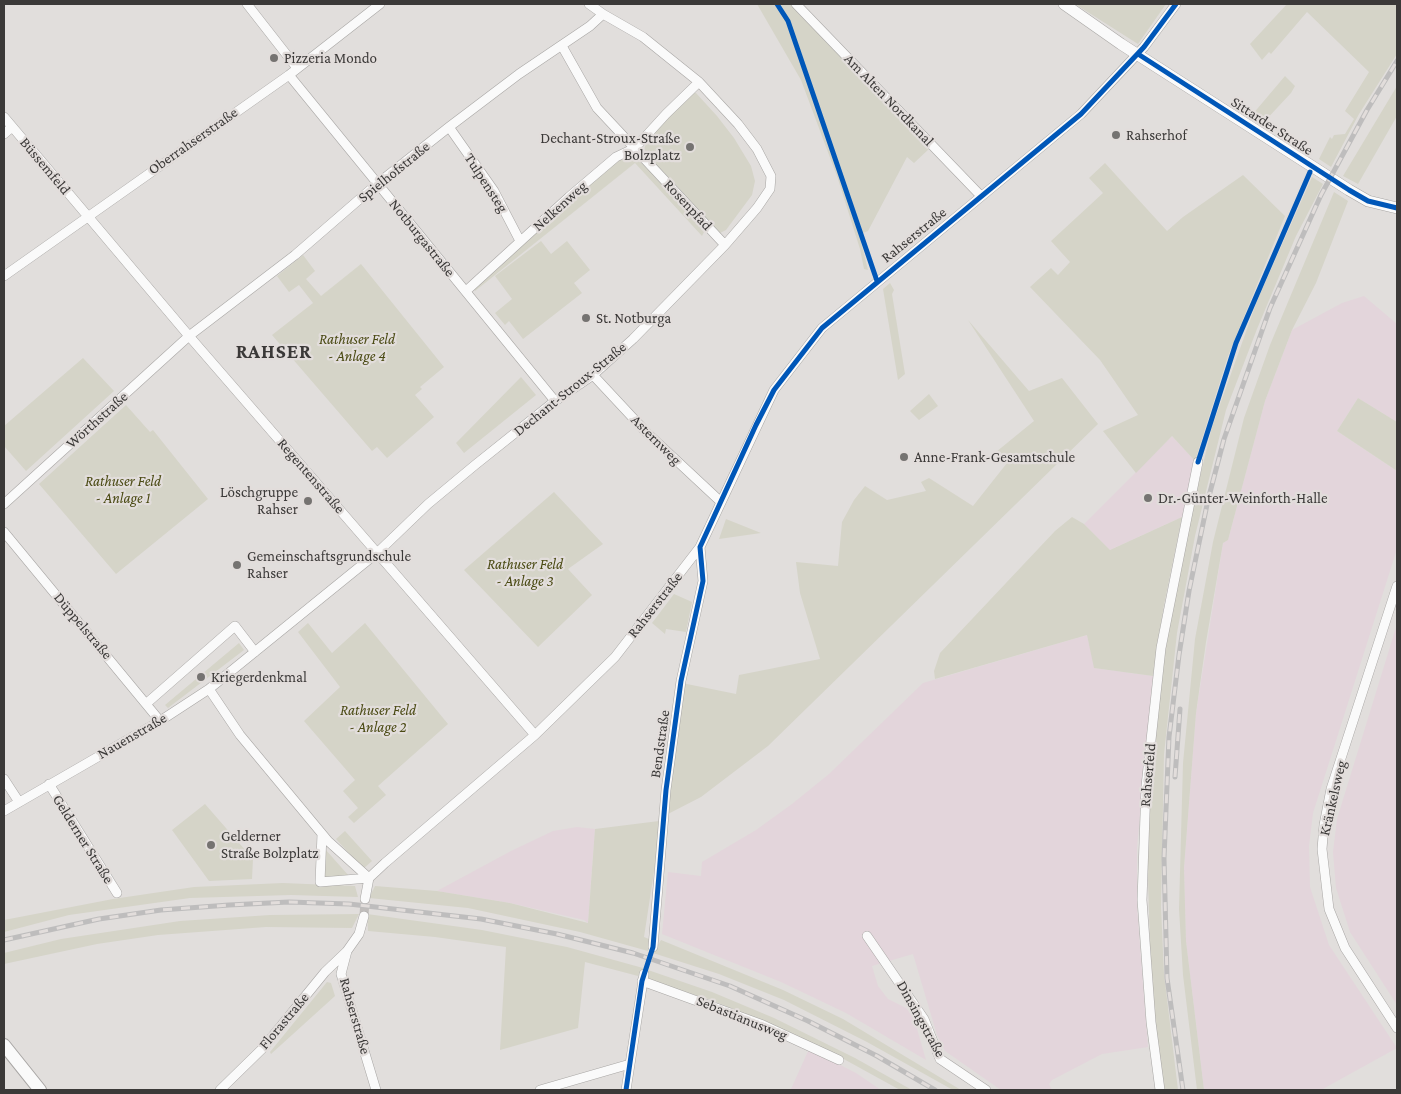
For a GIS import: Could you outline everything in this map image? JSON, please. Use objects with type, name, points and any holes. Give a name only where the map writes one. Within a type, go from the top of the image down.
[{"type":"main road","points":[[4,1045],[40,1090]]},
{"type":"street","points":[[246,4],[297,68]]},
{"type":"street","name":"Oberrahserstraße","points":[[4,276],[289,75],[380,4]]},
{"type":"street","name":"Dechant-Stroux-Straße","points":[[378,552],[434,498],[555,401],[593,375],[632,339],[725,245],[770,189],[771,176],[757,149],[738,124],[699,82],[643,37],[589,4]]},
{"type":"street","name":"Am Alten Nordkanal","points":[[797,4],[981,196]]},
{"type":"street","name":"Sittarder Straße","points":[[1064,4],[1349,190],[1368,201],[1397,208]]},
{"type":"street","name":"Rahserstraße","points":[[369,878],[535,735],[615,657],[700,547],[774,390],[822,328],[1081,114],[1138,54],[1176,4]]},
{"type":"street","name":"Spielhofstraße","points":[[190,336],[295,255],[377,184],[449,127],[519,74],[562,46],[603,14]]},
{"type":"street","name":"Rosenpfad","points":[[562,46],[597,108],[725,245]]},
{"type":"street","name":"Notburgastraße","points":[[289,75],[555,401]]},
{"type":"street","name":"Nelkenweg","points":[[466,291],[616,157],[635,148],[699,82]]},
{"type":"street","name":"Büssemfeld","points":[[4,117],[87,216]]},
{"type":"street","points":[[4,134],[12,127]]},
{"type":"street","name":"Tulpensteg","points":[[449,127],[494,191],[520,241]]},
{"type":"street","name":"Regentenstraße","points":[[87,216],[535,735]]},
{"type":"street","name":"Wörthstraße","points":[[4,504],[190,336]]},
{"type":"street","name":"Asternweg","points":[[593,375],[647,433],[721,502]]},
{"type":"street","name":"Rahserfeld","points":[[1160,1090],[1151,1022],[1142,900],[1146,786],[1161,648],[1198,462]]},
{"type":"street","name":"Düppelstraße","points":[[4,532],[147,702],[160,721]]},
{"type":"street","name":"Bendstraße","points":[[652,947],[666,790],[681,681],[703,581],[700,547]]},
{"type":"street","name":"Nauenstraße","points":[[4,811],[160,721],[209,689],[378,552]]},
{"type":"street","name":"Kränkelsweg","points":[[1397,586],[1332,789],[1324,825],[1322,849],[1329,909],[1345,948],[1397,1028]]},
{"type":"street","name":"Nauenstraße","points":[[147,702],[235,626],[255,652]]},
{"type":"street","points":[[209,689],[240,736],[322,834],[369,878]]},
{"type":"street","points":[[4,779],[19,802]]},
{"type":"street","name":"Gelderner Straße","points":[[49,784],[117,893]]},
{"type":"street","points":[[322,834],[320,882],[369,878]]},
{"type":"street","points":[[365,899],[369,878]]},
{"type":"street","name":"Rahserstraße","points":[[364,916],[359,934],[347,951],[341,974],[376,1090]]},
{"type":"street","name":"Dinsingstraße","points":[[867,936],[924,1018],[940,1059],[986,1090]]},
{"type":"street","name":"Florastraße","points":[[223,1089],[263,1048],[326,972],[347,951]]},
{"type":"street","name":"Sebastianusweg","points":[[630,1064],[643,978],[764,1025],[839,1060]]},
{"type":"street","points":[[540,1090],[630,1064],[626,1090]]},
{"type":"shaded area","points":[[1364,296],[1397,324],[1397,422],[1358,398],[1337,431],[1397,471],[1397,549],[1313,813],[1309,846],[1310,887],[1329,945],[1397,1048],[1321,1090],[1204,1090],[1186,941],[1184,868],[1196,713],[1223,543],[1228,540],[1265,401],[1292,330],[1342,303]]},
{"type":"shaded area","points":[[1172,436],[1195,461],[1182,517],[1110,550],[1084,524]]},
{"type":"shaded area","points":[[1397,624],[1397,1005],[1350,932],[1336,888],[1333,852],[1337,819]]},
{"type":"shaded area","points":[[1087,635],[1095,668],[1153,676],[1137,847],[1137,907],[1148,1047],[1102,1054],[1052,1080],[1049,1084],[1052,1090],[1001,1090],[945,1051],[937,1035],[913,954],[872,966],[878,986],[888,999],[906,1008],[914,1018],[926,1060],[846,1013],[781,982],[662,934],[668,872],[701,876],[702,862],[756,830],[792,804],[829,774],[923,683]]},
{"type":"shaded area","points":[[577,827],[595,829],[588,923],[584,920],[510,903],[437,891],[511,851],[553,831]]},
{"type":"shaded area","points":[[809,1049],[856,1073],[881,1090],[787,1090],[791,1089]]},
{"type":"green space","points":[[757,4],[790,4],[929,149],[914,163],[907,157],[868,231],[863,233],[860,238],[868,270],[864,269],[860,249],[838,179],[801,80]]},
{"type":"green space","points":[[1075,4],[1166,4],[1138,44]]},
{"type":"green space","points":[[1287,4],[1397,4],[1397,54],[1359,114],[1331,167],[1319,159],[1330,137],[1332,139],[1334,135],[1345,134],[1354,119],[1345,111],[1369,72],[1307,12],[1271,54],[1269,52],[1262,60],[1250,44]]},
{"type":"green space","points":[[1285,76],[1295,86],[1291,93],[1264,122],[1252,115]]},
{"type":"green space","points":[[1397,86],[1397,116],[1358,184],[1343,176]]},
{"type":"green space","name":"Dechant-Stroux-Straße Bolzplatz","points":[[693,93],[696,93],[717,116],[734,138],[751,166],[755,181],[752,195],[726,230],[720,233],[715,230],[677,186],[647,157],[644,149],[648,138]]},
{"type":"green space","points":[[629,156],[641,159],[705,230],[702,236],[635,163],[475,291],[474,289],[586,186],[618,160]]},
{"type":"green space","points":[[1105,163],[1167,231],[1183,217],[1243,175],[1285,216],[1228,356],[1195,461],[1172,436],[1136,473],[1103,431],[1138,415],[1100,360],[1030,287],[1051,268],[1058,275],[1070,262],[1051,241],[1103,193],[1089,178]]},
{"type":"green space","points":[[1312,177],[1323,184],[1296,236],[1226,410],[1195,536],[1177,633],[1164,754],[1161,907],[1164,974],[1178,1090],[1164,1090],[1155,1023],[1150,946],[1147,846],[1153,755],[1168,625],[1190,518],[1212,427],[1257,301]]},
{"type":"green space","points":[[1334,192],[1348,201],[1316,283],[1292,330],[1265,401],[1228,540],[1223,543],[1206,642],[1196,713],[1184,868],[1186,941],[1204,1090],[1197,1090],[1183,975],[1179,909],[1183,763],[1195,639],[1213,542],[1244,418],[1270,345]]},
{"type":"green space","points":[[541,241],[551,254],[567,241],[590,270],[574,283],[582,293],[523,339],[509,321],[505,325],[495,313],[512,299],[495,276]]},
{"type":"green space","name":"Rathuser Feld - Anlage 4","points":[[303,255],[315,271],[306,279],[321,296],[361,264],[444,367],[420,387],[422,389],[415,395],[434,417],[387,458],[377,447],[372,451],[272,335],[313,303],[299,285],[289,292],[277,276]]},
{"type":"green space","points":[[890,283],[894,290],[892,294],[905,374],[898,380],[883,289]]},
{"type":"green space","points":[[968,320],[1029,391],[1062,378],[1098,424],[768,746],[701,797],[666,815],[682,683],[736,694],[739,675],[820,659],[800,593],[796,562],[838,566],[842,522],[854,500],[865,486],[887,500],[926,491],[921,482],[929,478],[973,506],[1007,463],[996,452],[1034,421]]},
{"type":"green space","points":[[83,358],[114,391],[26,471],[4,446],[4,426]]},
{"type":"green space","points":[[521,377],[536,395],[464,453],[456,443]]},
{"type":"green space","points":[[929,394],[938,406],[919,420],[910,411]]},
{"type":"green space","points":[[1358,398],[1397,422],[1397,471],[1337,431]]},
{"type":"green space","name":"Rathuser Feld - Anlage 1","points":[[126,405],[150,432],[153,430],[208,499],[116,574],[39,484]]},
{"type":"green space","name":"Rathuser Feld - Anlage 3","points":[[554,492],[603,544],[568,569],[592,595],[538,647],[464,570]]},
{"type":"green space","points":[[1072,517],[1084,524],[1110,550],[1182,517],[1164,605],[1153,676],[1094,668],[1087,635],[935,679],[934,671],[940,653],[1055,531]]},
{"type":"green space","points":[[726,519],[761,533],[719,539]]},
{"type":"green space","points":[[674,594],[692,602],[686,632],[666,629],[665,634],[652,623]]},
{"type":"green space","name":"Rathuser Feld - Anlage 2","points":[[308,623],[332,653],[365,623],[448,724],[378,786],[386,795],[354,823],[348,817],[358,808],[343,791],[355,780],[304,721],[340,687],[298,632]]},
{"type":"green space","points":[[239,643],[244,650],[168,708],[165,705]]},
{"type":"green space","name":"Gelderner Straße Bolzplatz","points":[[205,804],[253,859],[252,879],[209,881],[172,830]]},
{"type":"green space","points":[[659,821],[659,839],[644,937],[649,939],[648,951],[580,932],[468,908],[369,898],[375,886],[437,891],[510,903],[588,923],[595,829]]},
{"type":"green space","points":[[345,831],[372,861],[363,869],[336,839]]},
{"type":"green space","points":[[325,849],[349,876],[349,878],[324,877]]},
{"type":"green space","points":[[283,883],[355,886],[358,897],[291,895],[190,898],[69,915],[4,932],[4,920],[113,899],[194,887]]},
{"type":"green space","points":[[359,914],[352,928],[266,927],[158,935],[97,944],[4,964],[4,953],[61,939],[180,921],[270,915]]},
{"type":"green space","points":[[367,914],[482,930],[567,947],[643,968],[638,976],[585,962],[578,1028],[500,1050],[506,947],[435,937],[368,931]]},
{"type":"green space","points":[[661,940],[783,990],[843,1019],[961,1090],[953,1090],[867,1042],[784,1000],[719,974],[653,953]]},
{"type":"green space","points":[[648,970],[712,992],[774,1018],[855,1058],[912,1090],[900,1090],[831,1052],[711,1000],[647,980]]},
{"type":"green space","points":[[327,982],[331,983],[335,996],[271,1054],[270,1052]]},
{"type":"tunnel","points":[[364,916],[365,899]]},
{"type":"railway","points":[[1183,1090],[1167,978],[1164,858],[1169,737],[1189,591],[1208,500],[1224,439],[1270,308],[1321,195],[1367,110],[1397,61]]},
{"type":"railway","points":[[1175,777],[1180,709]]},
{"type":"railway","points":[[4,940],[99,919],[161,910],[289,902],[349,904],[481,919],[557,934],[633,953],[730,986],[808,1021],[877,1056],[935,1090]]},
{"type":"cycle path","points":[[777,4],[788,21],[877,281]]},
{"type":"cycle path","points":[[626,1090],[642,981],[653,947],[666,790],[681,681],[703,581],[700,547],[756,425],[774,390],[822,328],[1081,114],[1144,47],[1176,4]]},
{"type":"cycle path","points":[[1138,54],[1349,190],[1368,201],[1397,208]]},
{"type":"cycle path","points":[[1198,462],[1236,343],[1310,172]]},
{"type":"place","name":"Pizzeria Mondo","points":[[274,58]]},
{"type":"place","name":"Rahserhof","points":[[1116,135]]},
{"type":"place","name":"Dechant-Stroux-Straße Bolzplatz","points":[[690,147]]},
{"type":"place","name":"St. Notburga","points":[[586,318]]},
{"type":"place","name":"Anne-Frank-Gesamtschule","points":[[904,457]]},
{"type":"place","name":"Dr.-Günter-Weinforth-Halle","points":[[1148,498]]},
{"type":"place","name":"Löschgruppe Rahser","points":[[308,501]]},
{"type":"place","name":"Gemeinschaftsgrundschule Rahser","points":[[237,565]]},
{"type":"place","name":"Kriegerdenkmal","points":[[201,677]]},
{"type":"place","name":"Gelderner Straße Bolzplatz","points":[[211,845]]},
{"type":"district","name":"RAHSER","points":[[274,352]]}]
